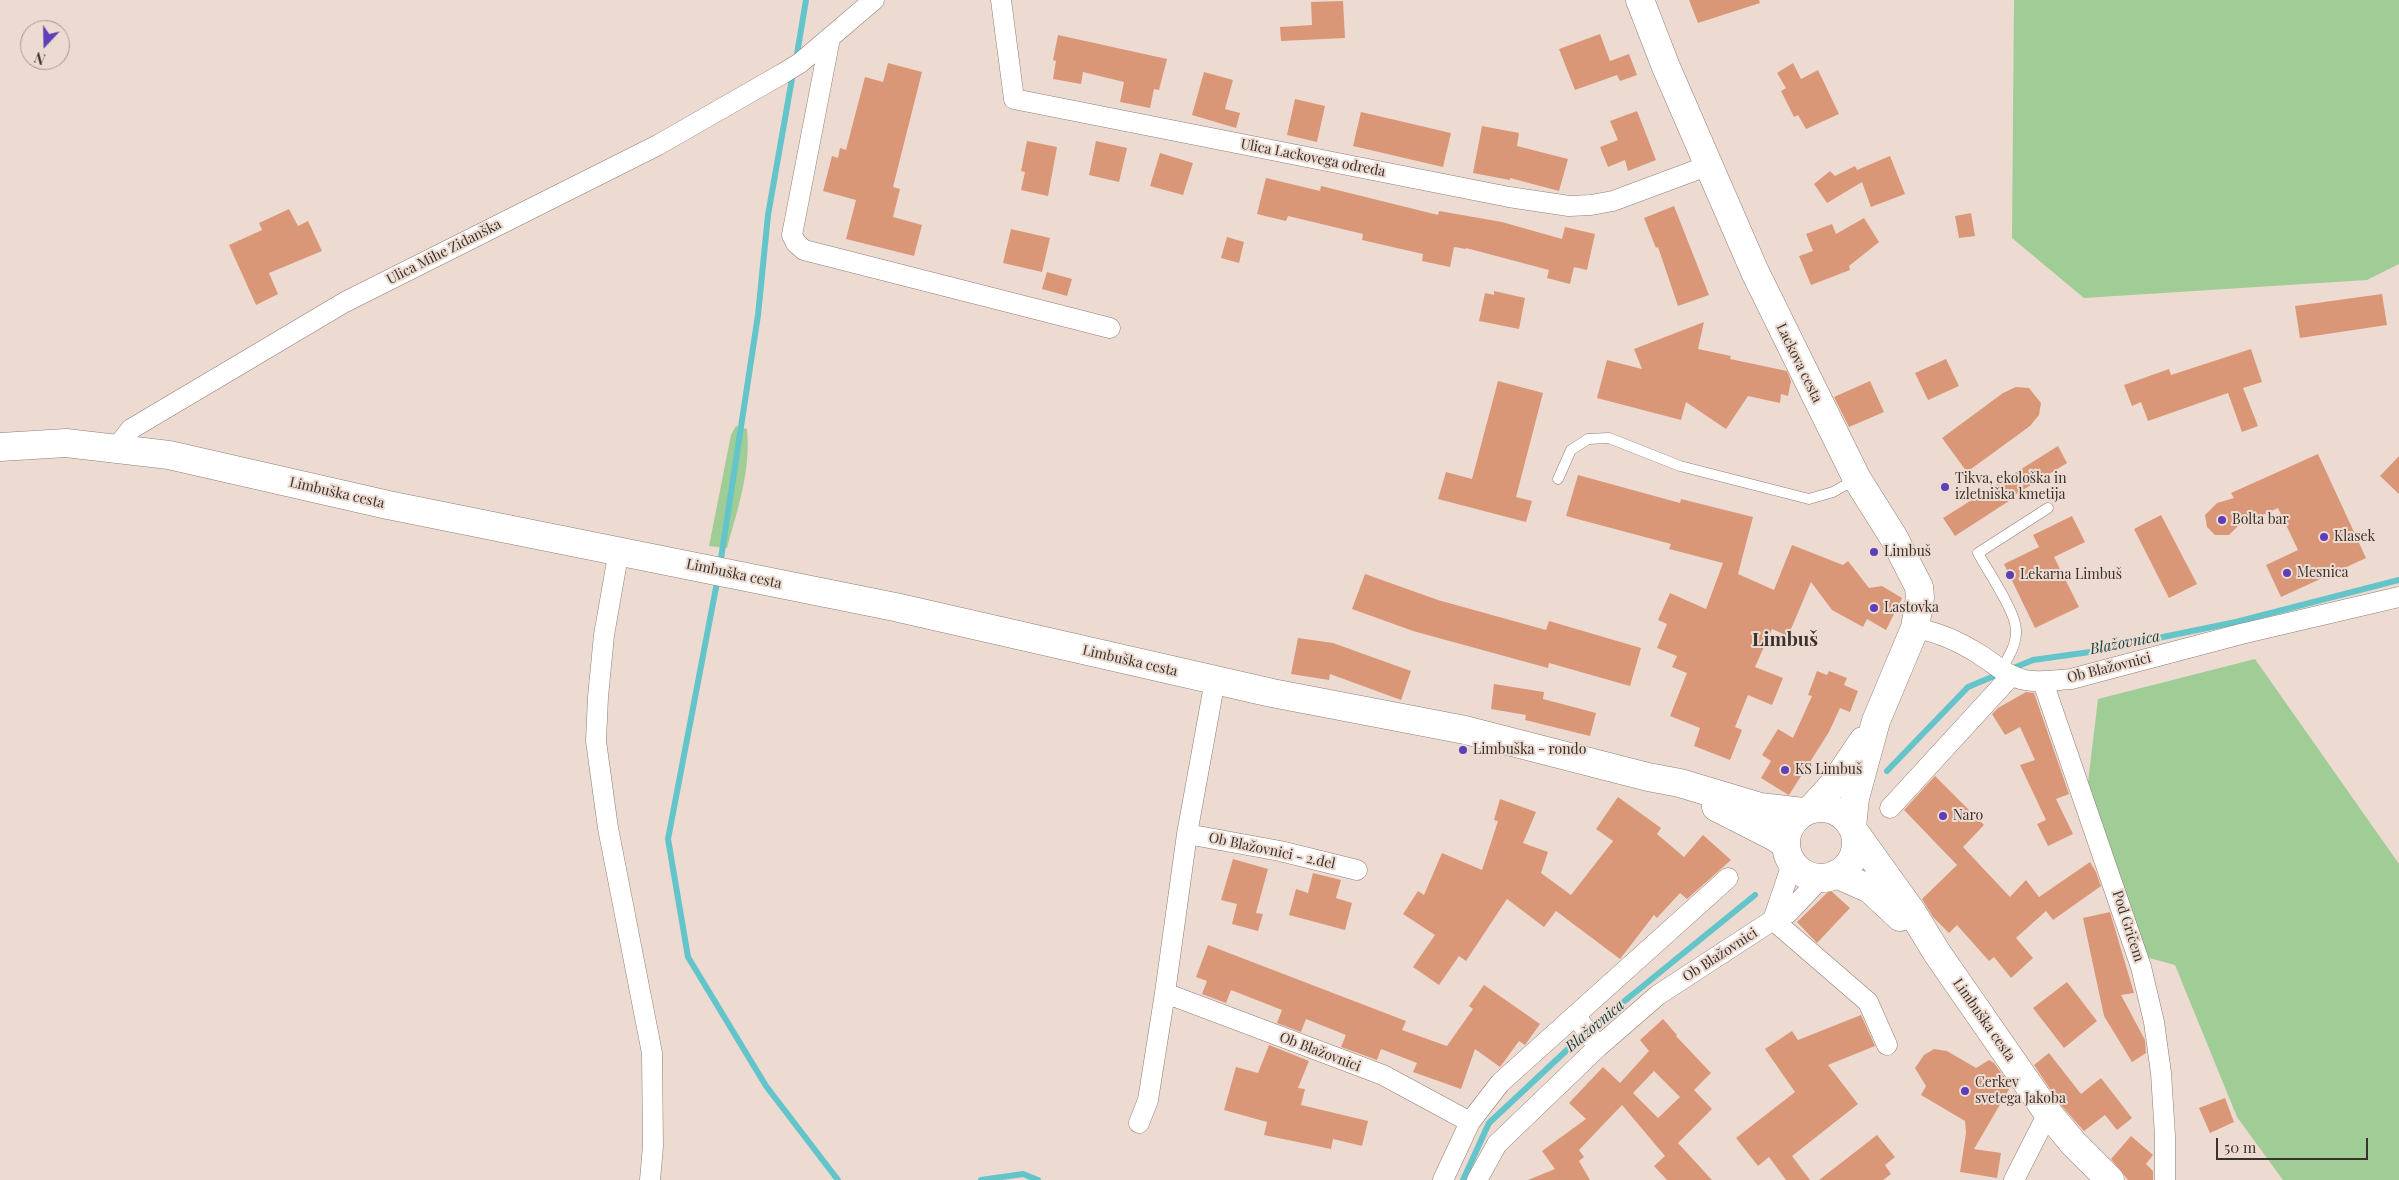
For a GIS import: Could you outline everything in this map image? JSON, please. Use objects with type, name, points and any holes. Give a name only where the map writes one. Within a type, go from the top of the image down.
[{"type":"main road","name":"Lackova cesta","points":[[1640,0],[1707,166],[1785,335],[1857,479],[1894,538],[1919,587],[1920,597],[1915,628],[1876,722]]},
{"type":"main road","name":"Limbuška cesta","points":[[0,447],[66,443],[117,447],[170,455],[388,505],[704,567],[895,607],[1215,680],[1465,730],[1648,777]]},
{"type":"main road","points":[[1789,854],[1790,824],[1808,810],[1834,784],[1876,722]]},
{"type":"main road","points":[[1829,876],[1845,868],[1855,850],[1855,798],[1876,722]]},
{"type":"main road","points":[[1648,777],[1680,783],[1760,806],[1836,812],[1854,830],[1912,912],[1937,953]]},
{"type":"main road","points":[[1648,777],[1729,813],[1789,854],[1802,872],[1829,876],[1870,889],[1937,953]]},
{"type":"main road","name":"Limbuška cesta","points":[[1937,953],[2048,1113],[2074,1144],[2110,1180]]},
{"type":"street","points":[[874,0],[830,38],[792,235],[796,243],[804,250],[1110,328]]},
{"type":"street","name":"Ulica Lackovega odreda","points":[[1001,0],[1014,99],[1509,197],[1569,206],[1613,202],[1707,166]]},
{"type":"street","name":"Ulica Mihe Zidanška","points":[[117,447],[131,429],[345,302],[658,145],[800,63],[830,38]]},
{"type":"street","points":[[619,550],[604,635],[596,741],[608,828],[652,1053],[653,1146],[650,1180]]},
{"type":"street","name":"Ob Blažovnici","points":[[2018,673],[2071,679],[2241,634],[2399,597]]},
{"type":"street","points":[[1890,808],[2018,673],[1932,631],[1915,628]]},
{"type":"street","name":"Pod Gričem","points":[[2018,673],[2141,967],[2154,1022],[2161,1073],[2165,1136],[2165,1180]]},
{"type":"street","points":[[1139,1123],[1148,1100],[1165,993],[1186,834],[1215,680]]},
{"type":"street","name":"Ob Blažovnici - 2.del","points":[[1186,834],[1280,851],[1357,870]]},
{"type":"street","name":"Ob Blažovnici","points":[[1477,1180],[1497,1144],[1596,1044],[1658,995],[1773,920],[1789,854]]},
{"type":"street","points":[[1829,876],[1788,913],[1773,920],[1868,1002],[1887,1045]]},
{"type":"street","points":[[1443,1180],[1470,1122],[1500,1083],[1578,1019],[1728,878]]},
{"type":"street","name":"Ob Blažovnici","points":[[1165,993],[1383,1075],[1470,1122]]},
{"type":"street","points":[[1578,1019],[1596,1044]]},
{"type":"street","points":[[2014,1180],[2048,1113]]},
{"type":"lane","points":[[1558,479],[1571,450],[1588,439],[1609,438],[1680,466],[1809,499],[1833,492],[1857,479]]},
{"type":"lane","points":[[2018,673],[2015,642],[2016,629],[2013,616],[1978,553],[2048,508]]},
{"type":"green space","points":[[2014,0],[2399,0],[2399,264],[2367,280],[2084,298],[2012,238]]},
{"type":"green space","points":[[736,426],[747,429],[747,460],[743,489],[727,548],[709,546],[731,435]]},
{"type":"green space","points":[[2255,659],[2399,864],[2399,1180],[2283,1180],[2237,1117],[2175,965],[2142,956],[2086,799],[2098,699]]},
{"type":"building","points":[[1689,0],[1759,0],[1760,3],[1698,23]]},
{"type":"building","points":[[1343,1],[1345,38],[1281,41],[1280,27],[1312,25],[1311,2]]},
{"type":"building","points":[[1600,34],[1610,61],[1629,54],[1637,75],[1620,81],[1617,75],[1575,90],[1559,49]]},
{"type":"building","points":[[1058,35],[1167,59],[1159,90],[1154,89],[1150,108],[1120,102],[1124,82],[1083,72],[1081,84],[1053,79],[1056,61],[1053,60]]},
{"type":"building","points":[[888,63],[922,72],[893,187],[900,189],[893,217],[922,225],[914,256],[846,239],[856,200],[823,191],[832,156],[838,158],[840,148],[846,150],[865,77],[883,82]]},
{"type":"building","points":[[1793,63],[1801,79],[1818,70],[1839,114],[1806,129],[1798,115],[1794,117],[1781,91],[1786,88],[1777,73]]},
{"type":"building","points":[[1204,72],[1233,80],[1225,109],[1240,113],[1236,128],[1192,115]]},
{"type":"building","points":[[1295,99],[1325,106],[1317,142],[1287,135]]},
{"type":"building","points":[[1637,111],[1656,160],[1628,171],[1625,160],[1608,167],[1600,147],[1618,140],[1610,121]]},
{"type":"building","points":[[1361,112],[1451,133],[1443,167],[1353,146]]},
{"type":"building","points":[[1482,126],[1519,133],[1517,146],[1568,159],[1559,191],[1510,178],[1510,180],[1473,173]]},
{"type":"building","points":[[1027,141],[1057,147],[1048,196],[1021,190],[1025,172],[1021,171]]},
{"type":"building","points":[[1096,141],[1127,148],[1119,182],[1089,175]]},
{"type":"building","points":[[1160,153],[1193,163],[1183,195],[1150,186]]},
{"type":"building","points":[[1890,156],[1905,194],[1871,207],[1862,182],[1827,203],[1814,184],[1830,171],[1835,176],[1855,166],[1857,170]]},
{"type":"building","points":[[1266,178],[1320,191],[1321,186],[1438,215],[1439,211],[1502,222],[1562,239],[1565,227],[1595,234],[1587,270],[1574,267],[1570,284],[1547,278],[1549,270],[1466,248],[1454,247],[1450,267],[1422,261],[1423,254],[1362,240],[1363,234],[1288,216],[1286,221],[1257,214]]},
{"type":"building","points":[[1674,206],[1709,295],[1678,306],[1658,247],[1656,248],[1644,218]]},
{"type":"building","points":[[289,209],[298,226],[308,221],[322,251],[269,273],[278,294],[256,305],[229,245],[262,230],[259,223]]},
{"type":"building","points":[[1971,213],[1975,236],[1959,238],[1955,216]]},
{"type":"building","points":[[1864,218],[1879,242],[1849,266],[1850,270],[1811,285],[1799,256],[1813,251],[1806,234],[1832,224],[1836,234]]},
{"type":"building","points":[[1011,229],[1050,238],[1042,272],[1003,263]]},
{"type":"building","points":[[1227,237],[1244,242],[1239,263],[1221,258]]},
{"type":"building","points":[[1047,272],[1072,279],[1067,296],[1042,289]]},
{"type":"building","points":[[1494,291],[1525,298],[1519,329],[1479,321],[1485,293],[1494,295]]},
{"type":"building","points":[[2382,294],[2387,325],[2300,338],[2295,306]]},
{"type":"building","points":[[1704,322],[1698,349],[1731,356],[1730,359],[1787,371],[1791,381],[1788,396],[1781,394],[1780,403],[1748,396],[1726,429],[1686,402],[1681,420],[1597,398],[1607,360],[1642,369],[1634,349]]},
{"type":"building","points":[[2251,349],[2262,382],[2243,388],[2258,426],[2242,432],[2228,393],[2148,421],[2141,402],[2132,406],[2124,385],[2169,369],[2171,375]]},
{"type":"building","points":[[1946,359],[1959,386],[1928,400],[1915,373]]},
{"type":"building","points":[[1498,381],[1543,393],[1516,497],[1532,501],[1526,522],[1438,499],[1446,472],[1472,479]]},
{"type":"building","points":[[1870,381],[1884,412],[1849,427],[1834,397]]},
{"type":"building","points":[[2016,387],[2029,388],[2041,403],[2039,415],[2030,426],[1967,472],[1942,438],[2003,393]]},
{"type":"building","points":[[2058,446],[2067,463],[2008,499],[2009,501],[1955,536],[1943,518]]},
{"type":"building","name":"Klasek","points":[[2318,454],[2366,558],[2281,597],[2266,565],[2298,550],[2278,508],[2238,526],[2229,535],[2215,535],[2207,527],[2205,515],[2217,503],[2234,498],[2231,493]]},
{"type":"building","points":[[2399,456],[2399,494],[2380,476]]},
{"type":"building","points":[[1578,475],[1680,503],[1681,499],[1753,517],[1738,574],[1774,590],[1792,545],[1843,565],[1848,561],[1869,588],[1882,586],[1902,598],[1886,630],[1867,619],[1863,627],[1832,610],[1811,582],[1788,636],[1772,629],[1755,667],[1783,678],[1772,705],[1748,695],[1735,727],[1742,730],[1730,760],[1694,746],[1700,728],[1670,716],[1687,673],[1672,667],[1677,656],[1657,648],[1667,624],[1658,620],[1670,593],[1706,609],[1723,563],[1669,549],[1671,544],[1566,516]]},
{"type":"building","points":[[2161,515],[2197,584],[2169,598],[2134,529]]},
{"type":"building","points":[[2072,516],[2085,542],[2054,557],[2079,607],[2035,628],[2004,564],[2039,547],[2033,535]]},
{"type":"building","points":[[1365,574],[1438,600],[1546,630],[1549,621],[1641,648],[1630,686],[1549,663],[1548,668],[1413,631],[1352,609]]},
{"type":"building","points":[[1298,638],[1333,643],[1411,671],[1401,700],[1330,674],[1329,680],[1291,674]]},
{"type":"building","points":[[1817,671],[1827,675],[1829,671],[1847,678],[1844,685],[1858,691],[1850,712],[1840,708],[1829,732],[1789,795],[1761,778],[1771,761],[1762,755],[1778,729],[1793,738],[1812,696],[1808,695]]},
{"type":"building","points":[[1494,684],[1544,692],[1543,699],[1596,713],[1590,736],[1525,720],[1526,715],[1491,709]]},
{"type":"building","points":[[2026,692],[2034,693],[2069,794],[2056,799],[2073,834],[2048,846],[2037,824],[2046,820],[2020,765],[2035,760],[2020,727],[2005,735],[1992,714],[1998,708]]},
{"type":"building","points":[[1935,776],[1984,825],[1963,847],[2010,897],[2026,880],[2039,897],[2090,862],[2096,872],[2101,886],[2053,920],[2046,911],[2016,938],[2033,958],[2011,978],[1994,957],[1989,961],[1957,925],[1949,933],[1933,917],[1922,899],[1957,865],[1904,810]]},
{"type":"building","points":[[1618,797],[1661,828],[1657,834],[1684,857],[1703,835],[1731,860],[1687,899],[1680,893],[1657,918],[1654,915],[1620,959],[1556,911],[1544,927],[1507,899],[1466,961],[1459,956],[1439,985],[1413,967],[1435,935],[1403,914],[1418,891],[1424,895],[1442,853],[1482,870],[1498,821],[1494,820],[1500,799],[1536,812],[1523,843],[1548,852],[1541,873],[1571,895],[1613,841],[1596,829]]},
{"type":"building","points":[[1233,859],[1268,869],[1256,913],[1263,914],[1258,931],[1232,924],[1237,904],[1221,900]]},
{"type":"building","points":[[1313,873],[1341,880],[1336,898],[1352,903],[1345,930],[1289,915],[1296,889],[1308,893]]},
{"type":"building","points":[[1830,890],[1850,908],[1817,943],[1797,922]]},
{"type":"building","points":[[2110,912],[2134,993],[2121,995],[2145,1040],[2146,1053],[2132,1062],[2104,1016],[2083,918]]},
{"type":"building","points":[[1208,945],[1406,1021],[1402,1030],[1447,1046],[1473,1009],[1469,1006],[1484,985],[1540,1024],[1525,1045],[1519,1041],[1500,1067],[1475,1049],[1461,1089],[1413,1072],[1417,1063],[1381,1049],[1377,1060],[1341,1047],[1346,1035],[1306,1019],[1301,1032],[1277,1023],[1282,1010],[1231,990],[1226,1003],[1202,994],[1207,981],[1196,977]]},
{"type":"building","points":[[2067,982],[2097,1021],[2064,1048],[2033,1008]]},
{"type":"building","points":[[1861,1015],[1875,1046],[1828,1065],[1858,1104],[1792,1156],[1810,1180],[1786,1180],[1769,1157],[1758,1166],[1736,1138],[1795,1092],[1765,1049],[1792,1031],[1798,1040]]},
{"type":"building","points":[[1663,1019],[1676,1036],[1711,1073],[1694,1090],[1712,1109],[1678,1143],[1712,1180],[1667,1180],[1654,1166],[1665,1156],[1622,1105],[1579,1150],[1584,1157],[1579,1161],[1590,1180],[1528,1180],[1555,1169],[1542,1151],[1586,1119],[1569,1103],[1603,1067],[1620,1083],[1649,1051],[1640,1040]],"holes":[[[1654,1071],[1680,1097],[1658,1118],[1633,1093]]]},
{"type":"building","points":[[1269,1045],[1309,1061],[1298,1088],[1305,1089],[1301,1105],[1368,1121],[1362,1146],[1333,1139],[1331,1149],[1264,1135],[1267,1122],[1224,1110],[1236,1067],[1258,1073]]},
{"type":"building","name":"Cerkev svetega Jakoba","points":[[1934,1049],[1947,1051],[1976,1068],[1989,1060],[1994,1063],[2011,1086],[1974,1149],[2001,1153],[1997,1178],[1960,1172],[1966,1133],[1965,1121],[1921,1095],[1926,1086],[1915,1068],[1924,1055]]},
{"type":"building","points":[[2049,1053],[2081,1094],[2101,1078],[2132,1118],[2117,1130],[2105,1115],[2084,1131],[2060,1104],[2034,1065]]},
{"type":"building","points":[[2225,1098],[2234,1122],[2210,1133],[2199,1108]]},
{"type":"building","points":[[1877,1135],[1895,1157],[1885,1165],[1891,1174],[1883,1180],[1819,1180]]},
{"type":"building","points":[[2131,1136],[2153,1155],[2146,1164],[2153,1171],[2153,1180],[2128,1180],[2111,1159]]},
{"type":"waterway","points":[[796,60],[806,0]]},
{"type":"waterway","points":[[720,565],[758,315],[768,215],[793,73]]},
{"type":"waterway","points":[[718,577],[668,839],[688,957],[766,1086],[838,1180]]},
{"type":"waterway","name":"Blažovnica","points":[[2011,669],[2033,660],[2090,652],[2236,622],[2399,580]]},
{"type":"waterway","name":"Blažovnica","points":[[1887,771],[1968,687],[1999,674]]},
{"type":"waterway","name":"Blažovnica","points":[[1463,1180],[1489,1123],[1584,1034],[1755,895]]},
{"type":"waterway","name":"Blažovnica","points":[[981,1180],[1023,1174],[1038,1180]]},
{"type":"place","name":"Tikva, ekološka in izletniška kmetija","points":[[1945,487]]},
{"type":"place","name":"Bolta bar","points":[[2222,520]]},
{"type":"place","name":"Klasek","points":[[2324,537]]},
{"type":"place","name":"Limbuš","points":[[1874,552]]},
{"type":"place","name":"Mesnica","points":[[2287,573]]},
{"type":"place","name":"Lekarna Limbuš","points":[[2010,575]]},
{"type":"place","name":"Lastovka","points":[[1874,608]]},
{"type":"place","name":"Limbuška - rondo","points":[[1463,750]]},
{"type":"place","name":"KS Limbuš","points":[[1785,770]]},
{"type":"place","name":"Naro","points":[[1943,816]]},
{"type":"place","name":"Cerkev svetega Jakoba","points":[[1965,1091]]},
{"type":"district","name":"Limbuš","points":[[1785,640]]}]
